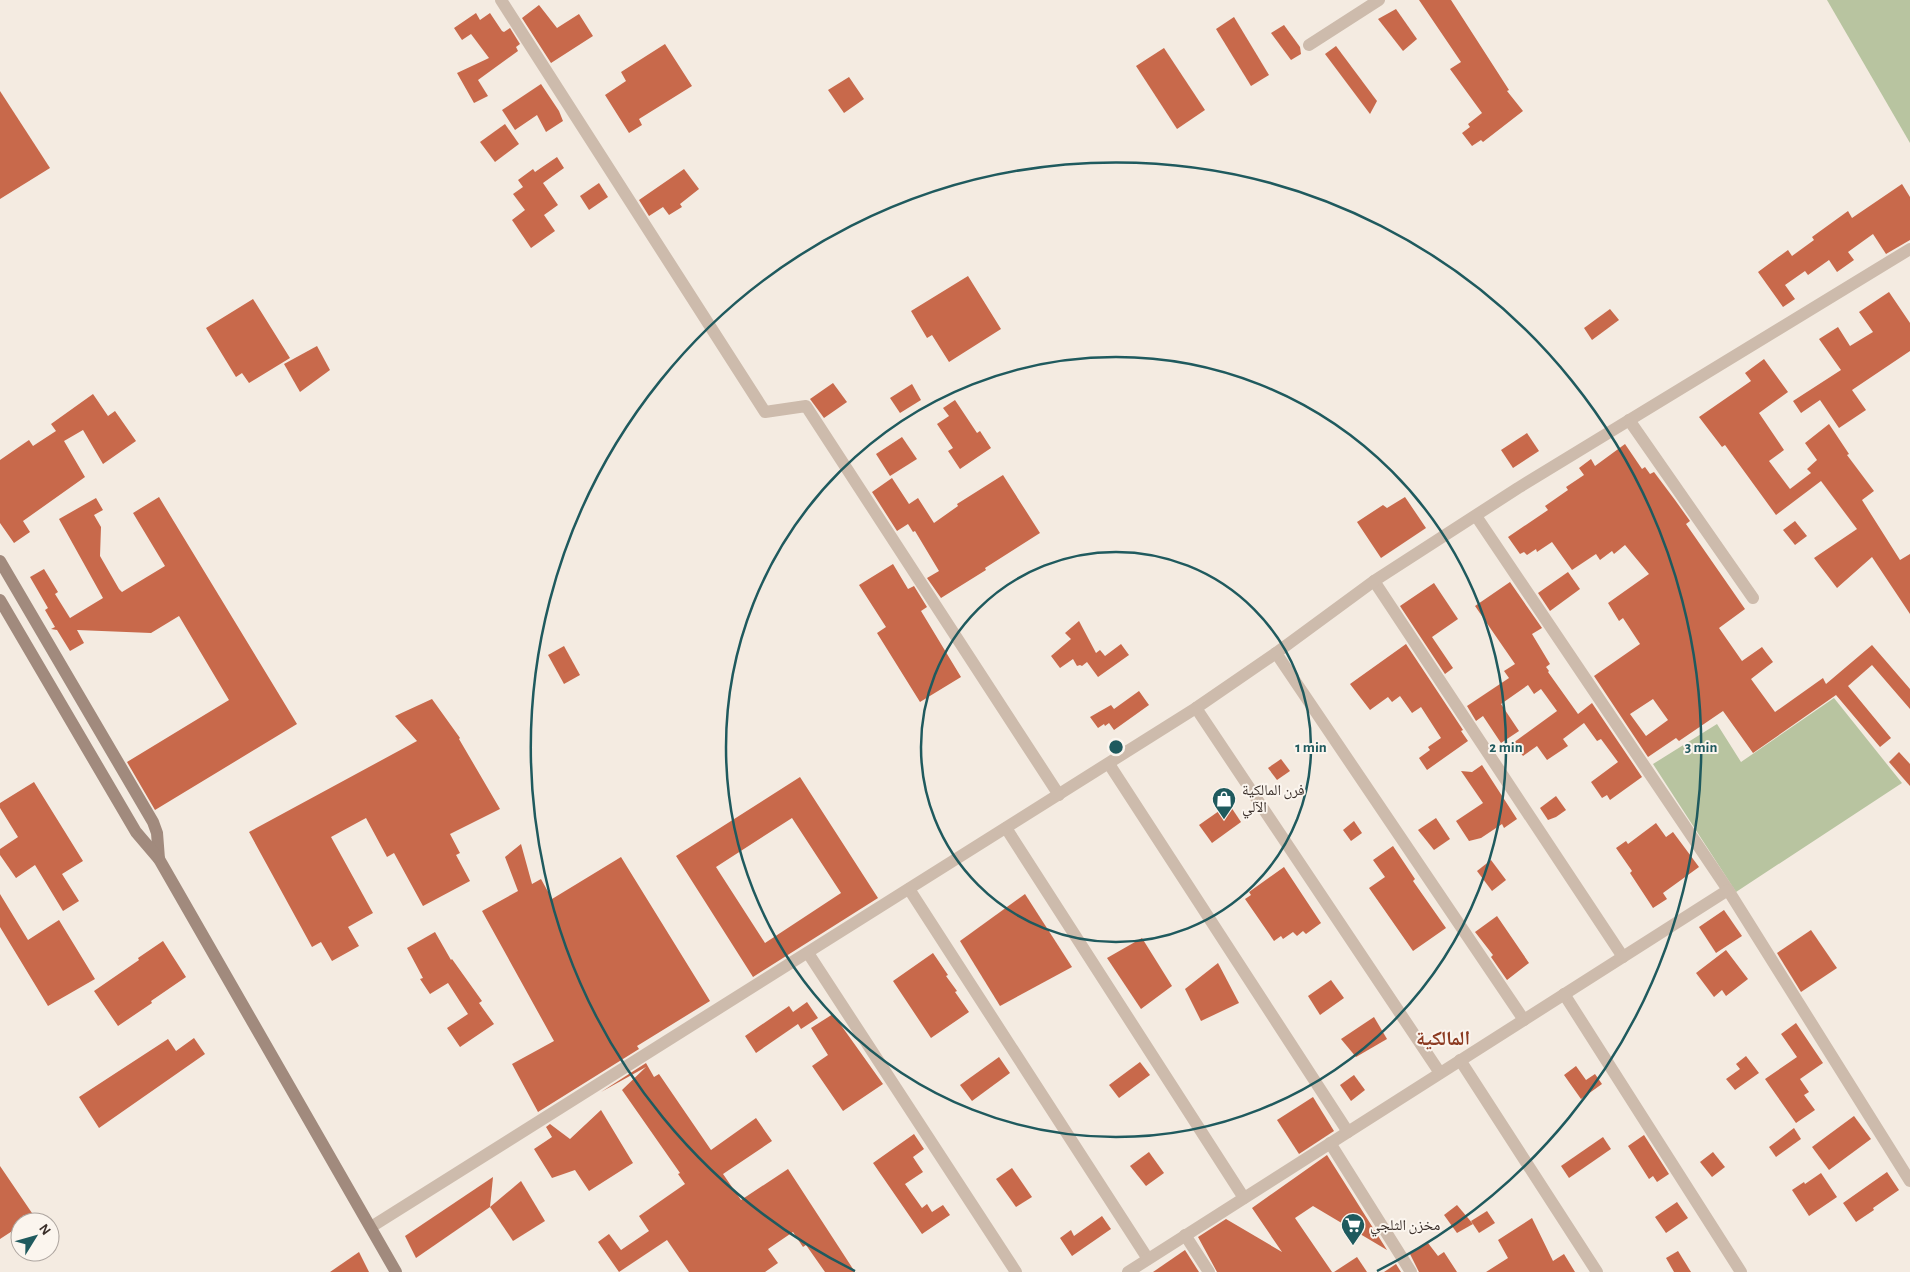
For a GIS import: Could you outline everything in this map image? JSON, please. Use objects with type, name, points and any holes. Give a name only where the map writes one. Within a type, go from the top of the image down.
[{"type":"main road","points":[[0,561],[155,827],[159,859]]},
{"type":"main road","points":[[0,600],[136,832],[159,859],[396,1272]]},
{"type":"main road","points":[[46,680],[63,670]]},
{"type":"street","points":[[501,0],[765,412],[806,406],[1059,795]]},
{"type":"street","points":[[1309,45],[1379,0]]},
{"type":"street","points":[[371,1227],[1196,708],[1276,653],[1374,581],[1476,516],[1629,420],[1910,249]]},
{"type":"street","points":[[1629,420],[1753,598]]},
{"type":"street","points":[[1476,516],[1728,890],[1910,1181]]},
{"type":"street","points":[[1374,581],[1623,957]]},
{"type":"street","points":[[1276,653],[1524,1020]]},
{"type":"street","points":[[1196,708],[1440,1074]]},
{"type":"street","points":[[1108,764],[1348,1132]]},
{"type":"street","points":[[1006,828],[1244,1198]]},
{"type":"street","points":[[909,889],[1148,1259]]},
{"type":"street","points":[[1128,1272],[1728,890]]},
{"type":"street","points":[[808,953],[1016,1272]]},
{"type":"street","points":[[1564,994],[1741,1272]]},
{"type":"street","points":[[1460,1060],[1596,1272]]},
{"type":"street","points":[[1330,1143],[1411,1272]]},
{"type":"street","points":[[1185,1236],[1209,1272]]},
{"type":"green space","points":[[1827,0],[1910,0],[1910,143]]},
{"type":"green space","points":[[1834,698],[1902,783],[1736,892],[1653,764],[1717,724],[1741,762]]},
{"type":"building","points":[[1419,0],[1451,0],[1509,90],[1507,91],[1523,111],[1483,142],[1481,140],[1472,146],[1462,133],[1470,127],[1468,124],[1482,113],[1450,69],[1461,62]]},
{"type":"building","points":[[539,5],[557,28],[579,14],[593,36],[551,63],[522,18]]},
{"type":"building","points":[[1396,9],[1417,39],[1403,51],[1378,19]]},
{"type":"building","points":[[476,13],[480,20],[490,13],[502,31],[504,32],[510,28],[520,44],[516,47],[518,51],[478,80],[488,96],[474,103],[457,73],[489,58],[471,34],[462,40],[454,28]]},
{"type":"building","points":[[1234,17],[1269,75],[1251,86],[1216,29]]},
{"type":"building","points":[[1284,25],[1300,47],[1301,54],[1291,60],[1271,33]]},
{"type":"building","points":[[665,44],[692,86],[639,119],[642,125],[629,133],[605,95],[626,81],[621,72]]},
{"type":"building","points":[[1336,46],[1377,101],[1370,114],[1325,54]]},
{"type":"building","points":[[1164,48],[1205,110],[1177,129],[1136,66]]},
{"type":"building","points":[[849,77],[864,99],[844,113],[828,90]]},
{"type":"building","points":[[541,84],[559,111],[563,121],[546,132],[537,115],[515,130],[502,110]]},
{"type":"building","points":[[0,91],[50,168],[0,199]]},
{"type":"building","points":[[505,124],[519,144],[495,162],[480,142]]},
{"type":"building","points":[[557,157],[564,168],[543,183],[558,205],[544,215],[555,231],[531,248],[512,220],[525,210],[513,194],[523,187],[518,180],[533,169],[535,172]]},
{"type":"building","points":[[684,169],[699,189],[680,204],[682,207],[669,215],[663,207],[649,216],[639,200]]},
{"type":"building","points":[[599,183],[608,197],[589,210],[580,196]]},
{"type":"building","points":[[1902,184],[1910,197],[1910,240],[1886,254],[1873,234],[1848,252],[1854,260],[1837,272],[1829,260],[1808,275],[1805,271],[1785,285],[1795,299],[1783,307],[1758,272],[1788,250],[1792,256],[1814,240],[1812,237],[1848,211],[1852,218]]},
{"type":"building","points":[[968,276],[1001,329],[949,362],[932,335],[927,338],[911,311]]},
{"type":"building","points":[[1889,292],[1910,323],[1910,351],[1852,390],[1866,410],[1839,428],[1820,400],[1801,413],[1793,401],[1841,370],[1819,339],[1838,327],[1850,346],[1873,332],[1859,312]]},
{"type":"building","points":[[253,299],[290,358],[249,383],[242,373],[236,377],[206,328]]},
{"type":"building","points":[[1610,309],[1619,320],[1592,340],[1584,328]]},
{"type":"building","points":[[317,346],[330,370],[300,392],[284,364]]},
{"type":"building","points":[[1764,359],[1788,392],[1759,413],[1784,450],[1769,461],[1790,489],[1811,473],[1807,469],[1817,460],[1805,443],[1829,424],[1849,454],[1847,455],[1874,491],[1862,500],[1900,560],[1910,554],[1910,614],[1872,557],[1837,588],[1814,558],[1857,529],[1821,481],[1776,515],[1725,445],[1722,447],[1699,417],[1751,381],[1745,373]]},
{"type":"building","points":[[833,383],[847,402],[824,418],[810,399]]},
{"type":"building","points":[[912,384],[921,400],[900,413],[890,398]]},
{"type":"building","points":[[93,394],[108,416],[115,411],[136,441],[103,464],[83,430],[64,441],[85,477],[23,521],[30,532],[14,543],[0,523],[0,460],[29,440],[33,446],[56,431],[51,424]]},
{"type":"building","points":[[955,400],[977,433],[980,431],[991,448],[960,469],[948,451],[953,448],[937,424],[949,416],[943,408]]},
{"type":"building","points":[[1527,433],[1539,451],[1513,468],[1501,450]]},
{"type":"building","points":[[902,437],[917,459],[890,476],[876,454]]},
{"type":"building","points":[[1625,444],[1642,469],[1645,467],[1650,474],[1654,472],[1675,500],[1690,521],[1686,524],[1745,609],[1719,628],[1742,661],[1762,647],[1773,662],[1751,679],[1775,712],[1823,678],[1826,684],[1872,645],[1910,689],[1910,709],[1872,665],[1848,686],[1891,738],[1880,747],[1836,695],[1753,753],[1723,711],[1679,741],[1676,738],[1648,757],[1594,676],[1640,644],[1623,618],[1619,621],[1608,603],[1649,574],[1625,545],[1614,554],[1612,551],[1600,560],[1596,554],[1572,570],[1552,542],[1537,552],[1536,549],[1527,555],[1524,552],[1520,554],[1508,537],[1548,510],[1545,506],[1568,490],[1566,487],[1584,475],[1579,468],[1591,459],[1595,466]],"holes":[[[1653,699],[1668,720],[1646,736],[1630,714]]]},
{"type":"building","points":[[1003,475],[1040,533],[941,598],[927,578],[939,571],[915,531],[913,532],[908,524],[897,531],[872,492],[892,478],[909,504],[918,498],[934,523],[958,506],[957,504]]},
{"type":"building","points":[[159,497],[297,724],[155,810],[127,762],[229,700],[179,616],[151,633],[77,630],[84,643],[70,651],[57,630],[51,629],[55,627],[45,610],[48,608],[30,577],[44,569],[58,592],[55,594],[70,618],[103,598],[59,519],[96,498],[103,510],[94,515],[101,527],[100,556],[122,592],[165,566],[133,513]]},
{"type":"building","points":[[1405,497],[1426,528],[1381,558],[1357,522],[1383,505],[1387,508]]},
{"type":"building","points":[[1795,521],[1807,536],[1795,545],[1783,530]]},
{"type":"building","points":[[893,564],[908,589],[914,586],[927,607],[921,611],[961,677],[920,702],[877,633],[886,627],[859,585]]},
{"type":"building","points":[[1568,572],[1580,589],[1550,611],[1538,593]]},
{"type":"building","points":[[1510,582],[1542,628],[1532,634],[1550,664],[1546,667],[1548,672],[1578,714],[1592,703],[1642,777],[1610,800],[1607,795],[1602,798],[1591,782],[1618,762],[1601,739],[1597,741],[1584,723],[1563,739],[1568,746],[1547,760],[1537,746],[1523,756],[1513,743],[1557,711],[1541,689],[1534,694],[1528,685],[1501,704],[1519,731],[1501,743],[1483,716],[1476,721],[1467,706],[1509,678],[1504,671],[1515,664],[1475,606]]},
{"type":"building","points":[[1434,583],[1458,619],[1432,637],[1453,668],[1445,674],[1400,606]]},
{"type":"building","points":[[1079,621],[1096,653],[1100,650],[1105,656],[1121,644],[1129,655],[1098,677],[1087,662],[1082,666],[1077,666],[1073,659],[1060,668],[1051,656],[1071,639],[1065,633]]},
{"type":"building","points":[[1406,644],[1463,730],[1461,731],[1468,741],[1427,770],[1419,758],[1430,750],[1428,747],[1441,738],[1421,707],[1412,713],[1400,696],[1392,702],[1388,697],[1370,710],[1350,684]]},
{"type":"building","points":[[564,646],[580,675],[564,684],[548,655]]},
{"type":"building","points":[[1139,691],[1149,705],[1114,730],[1109,723],[1098,728],[1090,717],[1111,705],[1114,709]]},
{"type":"building","points":[[432,699],[460,738],[500,809],[450,834],[460,853],[456,855],[470,881],[423,906],[394,853],[387,857],[366,818],[331,837],[373,913],[348,927],[359,946],[332,961],[321,942],[312,947],[249,832],[417,741],[395,716]]},
{"type":"building","points":[[1899,752],[1910,764],[1910,786],[1889,762]]},
{"type":"building","points":[[1281,759],[1290,771],[1277,780],[1268,768]]},
{"type":"building","points":[[1482,765],[1517,819],[1504,828],[1502,824],[1481,838],[1469,841],[1456,821],[1483,803],[1461,771],[1472,772]]},
{"type":"building","points":[[800,777],[878,898],[753,977],[676,856]],"holes":[[[792,818],[841,893],[765,943],[716,867]]]},
{"type":"building","points":[[34,782],[83,861],[62,874],[79,901],[63,911],[35,865],[16,878],[0,855],[0,849],[18,837],[0,808],[0,803]]},
{"type":"building","points":[[1556,796],[1566,810],[1548,820],[1540,808]]},
{"type":"building","points":[[1229,804],[1241,822],[1212,843],[1199,825]]},
{"type":"building","points":[[1436,818],[1450,839],[1434,850],[1418,830]]},
{"type":"building","points":[[1354,821],[1362,833],[1351,841],[1343,830]]},
{"type":"building","points":[[1656,823],[1666,837],[1673,832],[1699,867],[1663,893],[1667,899],[1653,908],[1630,873],[1632,871],[1616,848],[1626,841],[1628,844]]},
{"type":"building","points":[[521,844],[532,884],[541,879],[552,899],[621,857],[710,1001],[637,1046],[639,1049],[538,1112],[512,1064],[554,1041],[482,911],[518,891],[505,857]]},
{"type":"building","points":[[1393,846],[1415,879],[1413,881],[1446,928],[1413,951],[1369,888],[1385,877],[1373,860]]},
{"type":"building","points":[[1491,860],[1506,880],[1492,891],[1477,871]]},
{"type":"building","points":[[1284,867],[1321,923],[1306,934],[1303,931],[1297,936],[1293,932],[1283,939],[1281,936],[1274,941],[1245,899],[1251,895],[1249,892]]},
{"type":"building","points":[[0,894],[28,940],[59,920],[95,979],[48,1006],[0,927]]},
{"type":"building","points":[[1025,894],[1072,967],[1000,1006],[960,941]]},
{"type":"building","points":[[1724,910],[1742,936],[1716,953],[1699,927]]},
{"type":"building","points":[[1497,916],[1529,963],[1507,980],[1491,957],[1493,955],[1475,932]]},
{"type":"building","points":[[1811,930],[1837,968],[1801,992],[1777,953]]},
{"type":"building","points":[[435,932],[451,960],[482,1001],[479,1003],[494,1024],[460,1047],[447,1028],[468,1014],[448,983],[430,994],[420,979],[423,978],[407,948]]},
{"type":"building","points":[[1142,938],[1172,986],[1141,1009],[1107,958]]},
{"type":"building","points":[[163,941],[186,977],[118,1026],[94,991]]},
{"type":"building","points":[[1726,950],[1748,979],[1726,996],[1722,990],[1714,997],[1696,973]]},
{"type":"building","points":[[933,953],[948,975],[946,976],[957,991],[955,992],[969,1012],[931,1038],[893,981]]},
{"type":"building","points":[[1218,963],[1239,1003],[1201,1021],[1185,989]]},
{"type":"building","points":[[1331,980],[1344,998],[1320,1015],[1308,996]]},
{"type":"building","points":[[807,1002],[818,1018],[801,1029],[798,1024],[756,1053],[745,1036],[789,1006],[793,1012]]},
{"type":"building","points":[[833,1014],[883,1084],[843,1111],[812,1066],[828,1055],[811,1028]]},
{"type":"building","points":[[1374,1017],[1387,1039],[1356,1057],[1341,1039]]},
{"type":"building","points":[[1796,1023],[1823,1063],[1800,1079],[1809,1092],[1804,1095],[1815,1110],[1796,1123],[1765,1079],[1797,1057],[1781,1034]]},
{"type":"building","points":[[194,1038],[205,1054],[99,1128],[79,1097],[168,1039],[176,1051]]},
{"type":"building","points":[[1746,1056],[1759,1073],[1735,1090],[1726,1079],[1740,1069],[1736,1064]]},
{"type":"building","points":[[999,1057],[1010,1073],[972,1101],[960,1085]]},
{"type":"building","points":[[1140,1062],[1150,1075],[1119,1098],[1109,1085]]},
{"type":"building","points":[[646,1063],[654,1077],[659,1074],[711,1150],[756,1118],[772,1141],[723,1174],[741,1200],[788,1169],[855,1272],[825,1272],[806,1245],[803,1247],[793,1232],[768,1249],[778,1263],[765,1272],[689,1272],[667,1240],[619,1272],[598,1242],[609,1234],[621,1250],[649,1231],[639,1216],[685,1184],[678,1174],[680,1173],[622,1090],[646,1067],[601,1092]]},
{"type":"building","points":[[1576,1066],[1586,1080],[1595,1074],[1602,1084],[1581,1099],[1564,1075]]},
{"type":"building","points":[[1354,1075],[1365,1090],[1351,1101],[1340,1085]]},
{"type":"building","points":[[1313,1097],[1334,1131],[1299,1154],[1277,1120]]},
{"type":"building","points":[[601,1110],[633,1163],[589,1191],[575,1170],[552,1178],[534,1149],[552,1137],[546,1127],[550,1124],[570,1139]]},
{"type":"building","points":[[1854,1116],[1871,1139],[1829,1170],[1812,1147]]},
{"type":"building","points":[[1794,1128],[1801,1139],[1776,1157],[1769,1147]]},
{"type":"building","points":[[914,1134],[924,1149],[913,1157],[923,1172],[905,1184],[922,1208],[927,1204],[932,1212],[943,1205],[950,1215],[922,1234],[873,1163]]},
{"type":"building","points":[[1644,1135],[1669,1174],[1657,1182],[1653,1176],[1649,1179],[1628,1146]]},
{"type":"building","points":[[1603,1137],[1611,1149],[1569,1178],[1561,1166]]},
{"type":"building","points":[[1149,1152],[1164,1173],[1146,1186],[1130,1166]]},
{"type":"building","points":[[1713,1152],[1725,1167],[1712,1177],[1700,1162]]},
{"type":"building","points":[[1327,1155],[1387,1250],[1313,1206],[1295,1218],[1332,1272],[1217,1272],[1198,1237],[1226,1219],[1282,1252],[1252,1208]]},
{"type":"building","points":[[0,1166],[31,1212],[10,1212],[10,1232],[0,1239]]},
{"type":"building","points":[[1012,1168],[1032,1197],[1016,1207],[996,1179]]},
{"type":"building","points":[[1887,1172],[1899,1190],[1856,1222],[1843,1203]]},
{"type":"building","points":[[1821,1173],[1837,1197],[1809,1216],[1792,1190]]},
{"type":"building","points":[[493,1177],[490,1207],[416,1258],[405,1236]]},
{"type":"building","points":[[521,1181],[545,1221],[513,1241],[490,1207]]},
{"type":"building","points":[[1677,1202],[1688,1218],[1666,1233],[1655,1217]]},
{"type":"building","points":[[1457,1205],[1473,1224],[1457,1233],[1444,1215]]},
{"type":"building","points":[[1487,1211],[1495,1223],[1479,1233],[1471,1221]]},
{"type":"building","points":[[1102,1216],[1111,1229],[1072,1256],[1060,1238],[1071,1230],[1074,1236]]},
{"type":"building","points":[[1532,1218],[1553,1261],[1564,1254],[1575,1272],[1486,1272],[1508,1258],[1498,1240]]},
{"type":"building","points":[[1428,1243],[1438,1256],[1444,1252],[1457,1272],[1419,1272],[1410,1254]]},
{"type":"building","points":[[1185,1250],[1199,1272],[1153,1272]]},
{"type":"building","points":[[1678,1251],[1691,1272],[1674,1272],[1666,1258]]},
{"type":"building","points":[[359,1252],[369,1272],[330,1272]]},
{"type":"building","points":[[1357,1257],[1367,1272],[1334,1272]]},
{"type":"building","points":[[1396,1264],[1401,1272],[1384,1272]]},
{"type":"place","name":"فرن المالكية الآلي","points":[[1224,820]]},
{"type":"place","name":"مخزن الثلجي","points":[[1353,1246]]},
{"type":"district","name":"المالكية","points":[[1443,1038]]}]
